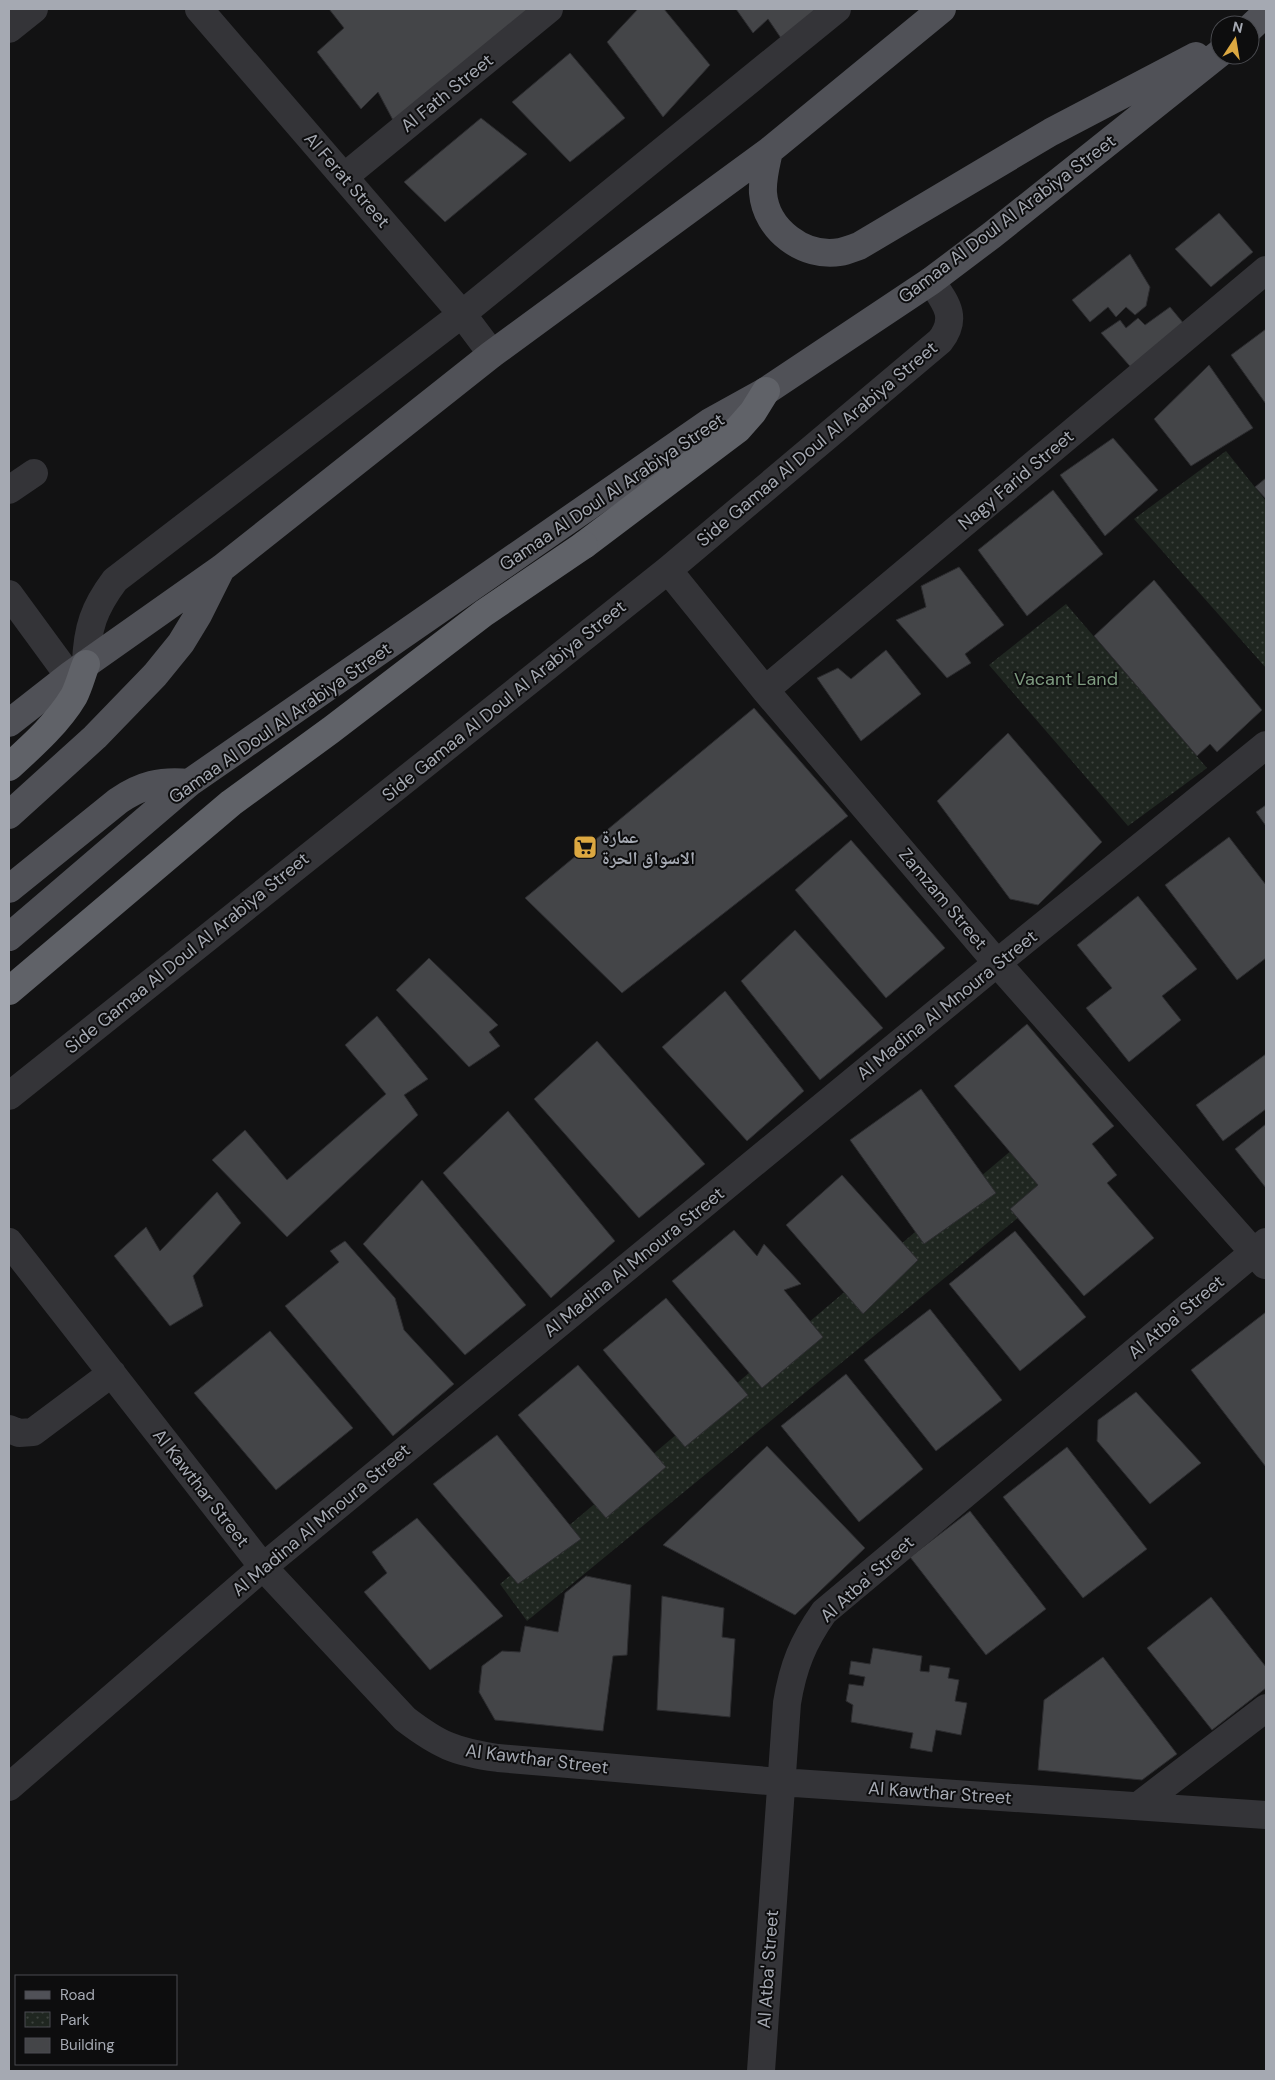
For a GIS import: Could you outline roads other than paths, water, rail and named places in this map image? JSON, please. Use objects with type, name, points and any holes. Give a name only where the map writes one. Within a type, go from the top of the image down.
[{"type":"highway","points":[[9,991],[231,803],[484,614],[584,545],[738,429],[766,391]]},
{"type":"highway","points":[[9,767],[32,746],[59,716],[74,695],[78,670]]},
{"type":"main road","points":[[9,723],[78,670],[222,568],[492,354],[769,151],[942,9]]},
{"type":"main road","points":[[769,151],[763,178],[763,194],[767,210],[775,224],[788,238],[803,248],[822,252],[841,252],[859,246],[1051,132],[1210,49]]},
{"type":"main road","name":"Gamaa Al Doul Al Arabiya Street","points":[[9,937],[189,783],[710,422],[766,391],[931,281],[992,236],[1210,60]]},
{"type":"main road","points":[[9,815],[95,737],[155,674],[190,629],[222,568]]},
{"type":"main road","points":[[9,889],[134,790],[162,782],[189,783]]},
{"type":"street","points":[[9,29],[34,9]]},
{"type":"street","name":"Al Ferat Street","points":[[199,9],[462,314],[492,354]]},
{"type":"street","name":"Al Fath Street","points":[[344,177],[549,9]]},
{"type":"street","points":[[78,670],[95,610],[115,580],[462,314],[837,9]]},
{"type":"street","name":"Nagy Farid Street","points":[[765,690],[1266,270]]},
{"type":"street","name":"Side Gamaa Al Doul Al Arabiya Street","points":[[9,1096],[668,570],[940,341],[946,333],[950,314],[947,304],[931,281]]},
{"type":"street","points":[[9,490],[34,473]]},
{"type":"street","name":"Zamzam Street","points":[[668,570],[765,690],[997,963],[1262,1253]]},
{"type":"street","points":[[9,594],[78,670]]},
{"type":"street","name":"Al Madina Al Mnoura Street","points":[[9,1787],[263,1567],[997,963],[1266,745]]},
{"type":"street","name":"Al Kawthar Street","points":[[9,1242],[263,1567],[404,1719],[432,1740],[464,1753],[498,1758],[780,1782],[1266,1815]]},
{"type":"street","name":"Al Atba' Street","points":[[761,2071],[787,1703],[791,1678],[808,1636],[824,1612],[1262,1253]]},
{"type":"street","points":[[9,1429],[19,1433],[32,1432],[112,1373]]},
{"type":"street","points":[[1138,1806],[1266,1708]]},
{"type":"place","name":"عمارة الاسواق الحرة","points":[[585,847]]},
{"type":"park label","name":"Vacant Land","points":[[1066,679]]}]
